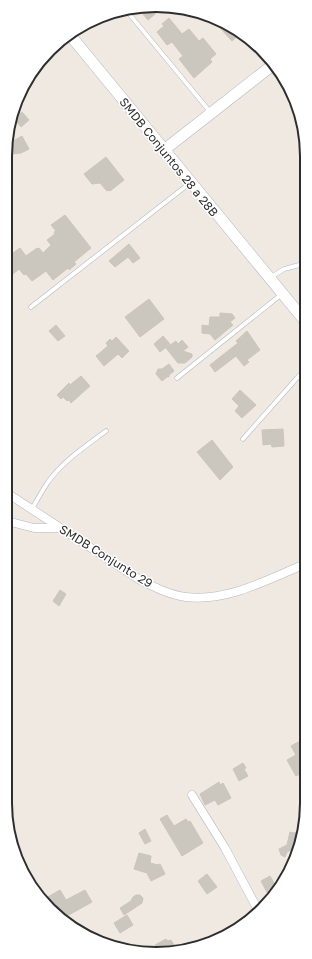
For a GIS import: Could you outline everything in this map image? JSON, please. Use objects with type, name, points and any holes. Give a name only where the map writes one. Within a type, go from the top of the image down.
[{"type":"street","name":"SMDB Conjuntos 28 a 28B","points":[[73,38],[300,315]]},
{"type":"street","points":[[164,150],[270,67]]},
{"type":"street","name":"SMDB Conjunto 29","points":[[12,496],[140,580],[159,590],[184,597],[205,598],[226,595],[253,586],[300,566]]},
{"type":"street","points":[[12,522],[34,528],[60,528]]},
{"type":"street","points":[[192,795],[225,848],[256,907]]},
{"type":"lane","points":[[130,15],[211,113]]},
{"type":"lane","points":[[31,307],[191,183]]},
{"type":"lane","points":[[270,278],[284,269],[300,265]]},
{"type":"lane","points":[[177,378],[282,293]]},
{"type":"lane","points":[[243,439],[300,375]]},
{"type":"lane","points":[[32,509],[48,482],[62,466],[106,431]]},
{"type":"building","points":[[157,12],[148,20],[142,13]]},
{"type":"building","points":[[169,18],[182,34],[189,29],[199,41],[203,38],[216,54],[210,59],[212,62],[194,78],[179,59],[183,56],[172,42],[167,45],[157,32],[164,26],[162,24]]},
{"type":"building","points":[[220,28],[228,31],[237,37],[232,41]]},
{"type":"building","points":[[22,112],[29,120],[21,127],[17,121],[18,115]]},
{"type":"building","points":[[22,136],[29,149],[21,153],[12,154],[13,142]]},
{"type":"building","points":[[106,157],[124,180],[110,191],[107,191],[100,183],[92,184],[84,174]]},
{"type":"building","points":[[65,215],[91,248],[74,262],[76,264],[69,270],[68,268],[53,280],[46,271],[32,281],[19,269],[13,274],[12,252],[13,253],[20,248],[26,256],[39,248],[43,253],[51,245],[47,240],[55,234],[54,232],[56,231],[51,225]]},
{"type":"building","points":[[129,244],[140,258],[133,263],[128,257],[115,267],[109,261]]},
{"type":"building","points":[[149,299],[164,319],[140,337],[125,317]]},
{"type":"building","points":[[220,313],[232,314],[235,318],[230,322],[233,325],[215,340],[210,334],[202,333],[202,325],[209,326],[210,317],[220,317]]},
{"type":"building","points":[[56,325],[65,336],[58,341],[49,331]]},
{"type":"building","points":[[247,331],[260,350],[247,360],[249,362],[244,366],[236,356],[215,372],[210,365],[238,343],[236,341]]},
{"type":"building","points":[[163,336],[170,344],[160,352],[154,344]]},
{"type":"building","points":[[116,337],[129,351],[122,358],[118,354],[104,366],[96,356],[108,346],[106,343],[110,339],[112,341]]},
{"type":"building","points":[[182,340],[188,347],[183,351],[192,354],[192,357],[185,363],[178,363],[166,348],[176,341],[178,344]]},
{"type":"building","points":[[169,364],[174,371],[169,375],[169,377],[162,381],[156,374],[158,369],[162,369]]},
{"type":"building","points":[[81,376],[90,386],[71,403],[69,400],[67,401],[63,397],[61,399],[57,395],[69,383],[70,385]]},
{"type":"building","points":[[240,390],[256,405],[242,418],[235,411],[239,406],[232,399]]},
{"type":"building","points":[[283,429],[284,446],[272,447],[271,444],[263,445],[262,430]]},
{"type":"building","points":[[212,440],[233,467],[220,480],[197,452]]},
{"type":"building","points":[[60,590],[66,594],[59,606],[53,601]]},
{"type":"building","points":[[300,741],[300,774],[296,776],[287,760],[296,755],[291,746]]},
{"type":"building","points":[[243,763],[246,768],[244,769],[248,776],[239,781],[233,769]]},
{"type":"building","points":[[219,782],[220,785],[223,783],[231,798],[218,805],[215,800],[205,805],[200,794]]},
{"type":"building","points":[[167,815],[174,826],[186,819],[188,822],[190,821],[203,843],[182,856],[160,819]]},
{"type":"building","points":[[145,829],[151,841],[145,844],[139,833]]},
{"type":"building","points":[[290,832],[297,832],[292,850],[287,852],[285,857],[281,855],[279,849],[287,845]]},
{"type":"building","points":[[139,853],[151,856],[150,863],[160,864],[165,874],[151,881],[147,873],[134,869]]},
{"type":"building","points":[[207,874],[217,887],[207,894],[198,881]]},
{"type":"building","points":[[270,876],[275,885],[268,894],[261,881]]},
{"type":"building","points":[[60,890],[66,900],[85,890],[92,902],[67,916],[47,897]]},
{"type":"building","points":[[136,895],[140,895],[143,898],[142,903],[124,915],[120,908],[131,901]]},
{"type":"building","points":[[127,915],[133,925],[120,933],[114,923]]},
{"type":"building","points":[[166,939],[168,941],[171,940],[175,946],[156,947],[155,945]]}]
